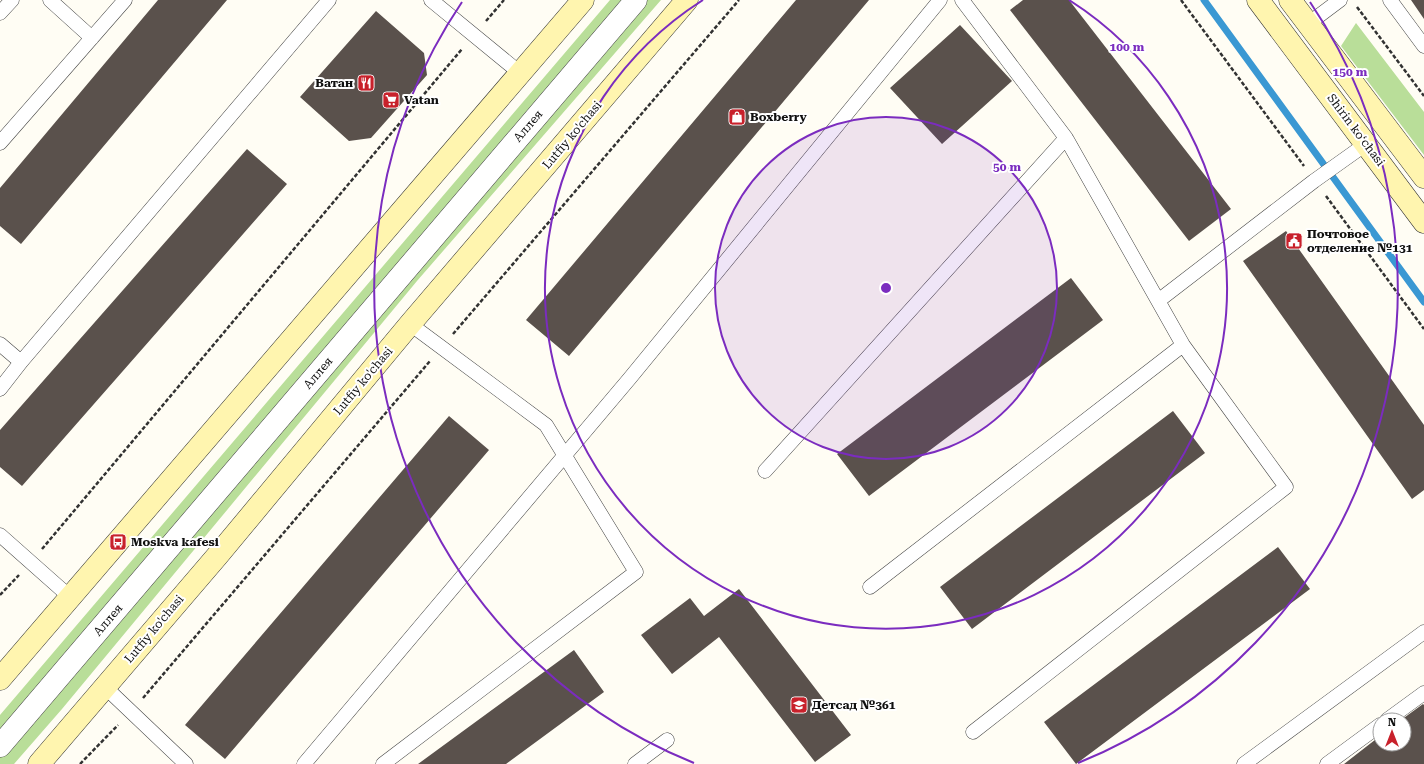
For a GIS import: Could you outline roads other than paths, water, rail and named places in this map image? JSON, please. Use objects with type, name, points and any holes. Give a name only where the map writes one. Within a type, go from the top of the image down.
[{"type":"main road","points":[[0,679],[582,0]]},
{"type":"main road","name":"Lutfiy ko'chasi","points":[[39,764],[105,688],[410,324],[687,0]]},
{"type":"main road","name":"Shirin koʻchasi","points":[[1258,0],[1359,150],[1424,222]]},
{"type":"main road","points":[[1290,0],[1424,177]]},
{"type":"main road","points":[[1359,150],[1388,130]]},
{"type":"street","name":"Аллея","points":[[0,746],[636,0]]},
{"type":"lane","points":[[0,13],[12,0]]},
{"type":"lane","points":[[50,0],[92,38]]},
{"type":"lane","points":[[0,143],[125,0]]},
{"type":"lane","points":[[0,389],[21,362],[329,0]]},
{"type":"lane","points":[[431,0],[520,73]]},
{"type":"lane","points":[[304,764],[630,378],[940,0]]},
{"type":"lane","points":[[962,0],[1066,138],[1183,345],[1286,488],[973,732]]},
{"type":"lane","points":[[1308,24],[1340,0]]},
{"type":"lane","points":[[1390,0],[1424,46]]},
{"type":"lane","points":[[765,471],[1066,138]]},
{"type":"lane","points":[[1158,301],[1324,174],[1359,150]]},
{"type":"lane","points":[[383,764],[636,572],[546,425],[410,324]]},
{"type":"lane","points":[[0,344],[21,362]]},
{"type":"lane","points":[[870,587],[1183,345]]},
{"type":"lane","points":[[0,535],[70,597]]},
{"type":"lane","points":[[1244,764],[1424,632]]},
{"type":"lane","points":[[105,688],[186,764]]},
{"type":"lane","points":[[1398,712],[1424,693]]},
{"type":"lane","points":[[1327,764],[1372,731]]},
{"type":"lane","points":[[635,764],[667,740]]},
{"type":"waterway","points":[[1204,0],[1424,302]]},
{"type":"place","name":"Ватан","points":[[366,83]]},
{"type":"place","name":"Vatan","points":[[391,100]]},
{"type":"place","name":"Boxberry","points":[[737,117]]},
{"type":"place","name":"Почтовое отделение №131","points":[[1294,241]]},
{"type":"place","name":"Moskva kafesi","points":[[118,542]]},
{"type":"place","name":"Детсад №361","points":[[799,705]]}]
